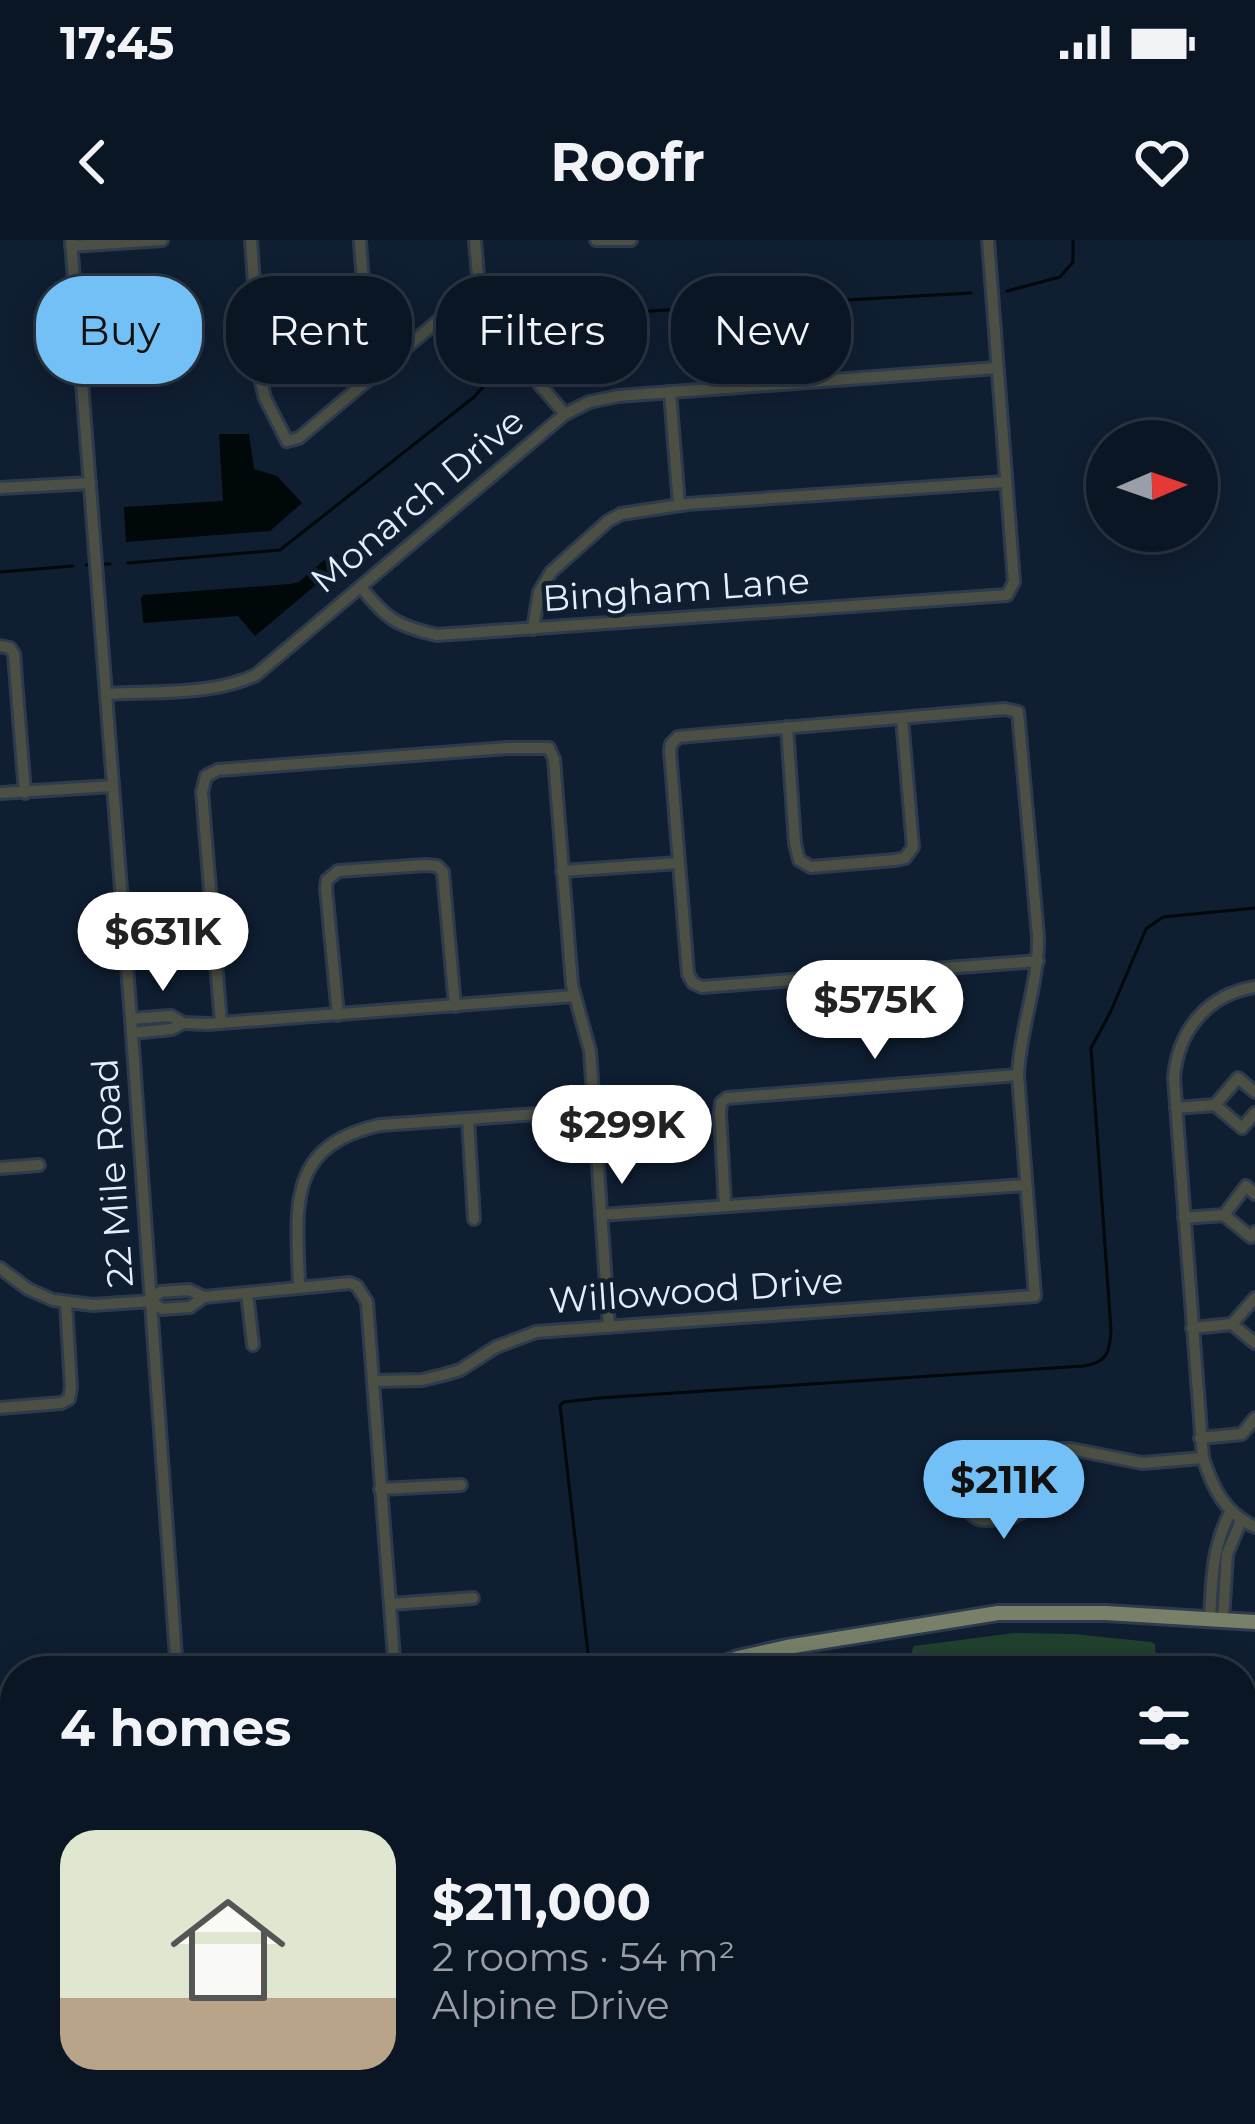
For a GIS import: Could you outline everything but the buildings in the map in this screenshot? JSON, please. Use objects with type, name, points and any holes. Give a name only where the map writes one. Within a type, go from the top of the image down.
[{"type":"main road","points":[[746,1656],[998,1613],[1255,1622]]},
{"type":"street","points":[[71,243],[162,240]]},
{"type":"street","points":[[250,240],[253,276]]},
{"type":"street","points":[[360,240],[362,276]]},
{"type":"street","points":[[475,240],[478,276]]},
{"type":"street","points":[[596,241],[631,240]]},
{"type":"street","points":[[533,629],[539,592],[550,572],[608,520],[637,510],[1005,482],[988,240]]},
{"type":"street","name":"22 Mile Road","points":[[71,243],[176,1656]]},
{"type":"street","points":[[412,342],[436,322]]},
{"type":"street","name":"Monarch Drive","points":[[106,694],[211,687],[256,675],[565,414],[589,402],[997,368]]},
{"type":"street","points":[[262,384],[286,440],[299,438],[363,384]]},
{"type":"street","points":[[539,384],[565,414]]},
{"type":"street","points":[[670,392],[679,505]]},
{"type":"street","points":[[0,488],[90,482]]},
{"type":"street","name":"Bingham Lane","points":[[361,587],[382,614],[408,629],[437,635],[996,597],[1007,595],[1013,582],[1005,482]]},
{"type":"street","points":[[5,647],[15,659],[25,793]]},
{"type":"street","points":[[601,1215],[1026,1185],[1018,1075],[1038,961],[1018,712],[1005,709],[683,735],[674,740],[670,751],[688,974],[693,983],[702,987],[1038,961]]},
{"type":"street","points":[[787,728],[799,860],[811,867],[901,860],[910,855],[913,841],[902,718]]},
{"type":"street","points":[[220,1023],[202,791],[206,776],[218,770],[545,746],[552,753],[574,997],[590,1051],[609,1327]]},
{"type":"street","points":[[0,793],[113,786]]},
{"type":"street","points":[[562,872],[679,862]]},
{"type":"street","points":[[338,1016],[327,880],[338,871],[426,865],[443,872],[455,1006]]},
{"type":"street","points":[[1255,987],[1207,1007],[1193,1023],[1177,1057],[1174,1078],[1203,1458],[1214,1490],[1241,1520],[1255,1527]]},
{"type":"street","points":[[131,1019],[171,1016],[183,1023],[220,1023],[574,997]]},
{"type":"street","points":[[132,1034],[172,1030],[183,1023]]},
{"type":"street","points":[[724,1206],[719,1113],[721,1103],[736,1096],[1018,1075]]},
{"type":"street","points":[[1215,1105],[1238,1078],[1255,1092]]},
{"type":"street","points":[[1176,1108],[1215,1105],[1242,1128],[1255,1113]]},
{"type":"street","points":[[299,1286],[299,1192],[306,1173],[334,1141],[380,1125],[594,1110]]},
{"type":"street","points":[[468,1119],[475,1220]]},
{"type":"street","points":[[0,1168],[39,1165]]},
{"type":"street","name":"Willowood Drive","points":[[373,1381],[443,1376],[536,1331],[1035,1296],[1026,1185]]},
{"type":"street","points":[[1224,1215],[1246,1186],[1255,1194]]},
{"type":"street","points":[[1184,1218],[1224,1215],[1251,1237],[1255,1232]]},
{"type":"street","points":[[0,1268],[28,1289],[66,1303],[151,1301],[162,1309],[190,1307],[204,1297],[299,1286],[357,1286],[367,1302],[394,1656]]},
{"type":"street","points":[[247,1293],[253,1345]]},
{"type":"street","points":[[1192,1328],[1232,1324],[1255,1298]]},
{"type":"street","points":[[0,1408],[68,1399],[66,1303]]},
{"type":"street","points":[[1232,1324],[1255,1343]]},
{"type":"street","points":[[1200,1438],[1242,1434],[1255,1418]]},
{"type":"street","points":[[1242,1434],[1255,1445]]},
{"type":"street","points":[[1026,1452],[1028,1502],[1021,1514],[987,1520],[969,1512],[964,1470],[977,1456],[1026,1452],[1070,1449],[1142,1462],[1203,1458]]},
{"type":"street","points":[[380,1489],[461,1485]]},
{"type":"street","points":[[1216,1620],[1214,1555],[1231,1510]]},
{"type":"street","points":[[1216,1620],[1227,1554],[1241,1520]]},
{"type":"street","points":[[392,1604],[472,1598]]},
{"type":"green space","points":[[1014,1633],[1075,1634],[1151,1642],[1156,1656],[913,1656],[914,1646]]},
{"type":"shaded area","points":[[219,434],[249,434],[254,469],[277,476],[302,503],[270,531],[126,542],[124,507],[223,501]]},
{"type":"shaded area","points":[[332,553],[342,563],[255,636],[238,616],[143,621],[143,595],[299,582]]},
{"type":"waterway","points":[[1007,291],[1060,277],[1073,262],[1073,240]]},
{"type":"waterway","points":[[647,311],[971,293]]},
{"type":"waterway","points":[[128,563],[280,550],[486,384]]},
{"type":"waterway","points":[[104,564],[110,564]]},
{"type":"waterway","points":[[0,572],[73,566]]},
{"type":"waterway","points":[[588,1656],[560,1405],[599,1398],[1083,1366],[1102,1359],[1111,1330],[1091,1048],[1146,929],[1163,917],[1255,908]]}]
